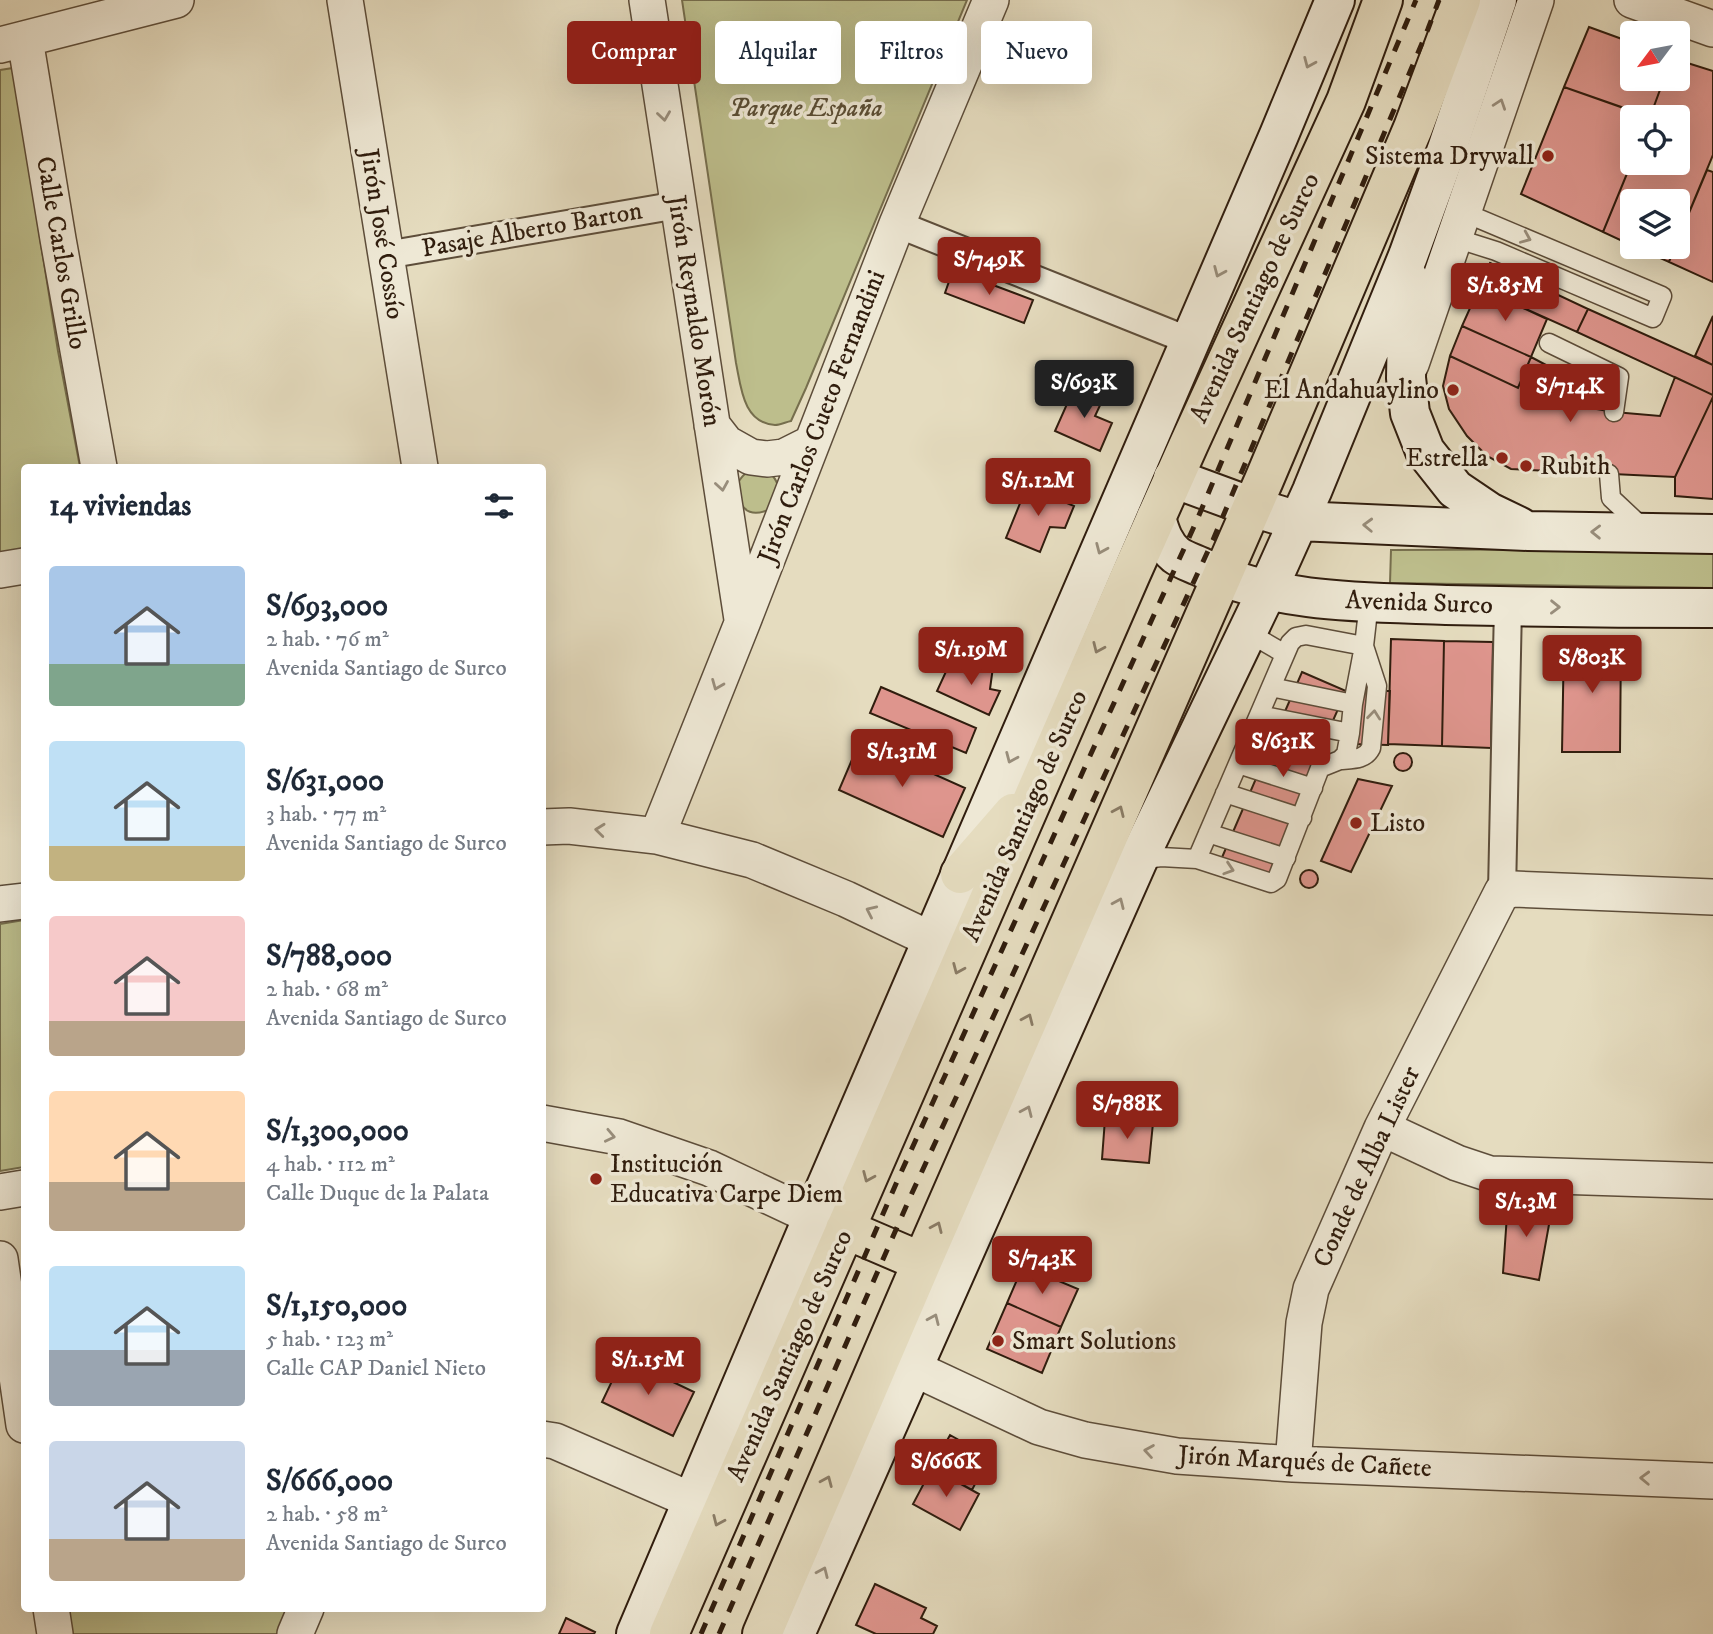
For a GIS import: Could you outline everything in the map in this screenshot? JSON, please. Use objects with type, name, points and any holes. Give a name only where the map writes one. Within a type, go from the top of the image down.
[{"type":"main road","name":"Avenida Santiago de Surco","points":[[669,1634],[829,1223],[932,940],[1335,0]]},
{"type":"main road","points":[[1346,101],[1356,0]]},
{"type":"main road","name":"Avenida Santiago de Surco","points":[[636,1634],[693,1501],[1038,785],[1173,478],[1346,101],[1383,0]]},
{"type":"main road","points":[[792,1632],[922,1262],[1252,507],[1413,128],[1461,0]]},
{"type":"main road","points":[[792,1632],[913,1368],[1138,860],[1247,632],[1296,611],[1298,521],[1408,256],[1497,0]]},
{"type":"main road","points":[[1408,256],[1406,378],[1410,413],[1425,451],[1455,489],[1489,512],[1528,531]]},
{"type":"main road","points":[[1173,478],[1298,521],[1528,531],[1713,534]]},
{"type":"main road","name":"Avenida Surco","points":[[1156,518],[1163,539],[1177,556],[1296,611],[1369,602],[1713,608]]},
{"type":"main road","points":[[960,874],[1038,785]]},
{"type":"main road","points":[[829,1223],[922,1262]]},
{"type":"street","points":[[13,42],[176,0]]},
{"type":"street","name":"Jirón José Cossío","points":[[345,0],[420,464]]},
{"type":"street","name":"Jirón Reynaldo Morón","points":[[647,0],[743,621]]},
{"type":"street","name":"Jirón Carlos Cueto Fernandini","points":[[657,836],[897,224],[991,0]]},
{"type":"street","points":[[1406,378],[1536,0]]},
{"type":"street","points":[[1633,0],[1713,29]]},
{"type":"street","name":"Calle Carlos Grillo","points":[[13,42],[58,239],[98,464]]},
{"type":"street","name":"Pasaje Alberto Barton","points":[[386,255],[678,205]]},
{"type":"street","points":[[897,224],[1190,341]]},
{"type":"street","points":[[712,425],[726,443],[751,457],[784,457],[812,443]]},
{"type":"street","points":[[0,570],[21,566]]},
{"type":"street","points":[[1508,606],[1504,891],[1510,889],[1713,897]]},
{"type":"street","points":[[546,827],[657,836],[752,860],[846,899],[932,940]]},
{"type":"street","name":"Conde de Alba Lister","points":[[1293,1464],[1304,1323],[1311,1289],[1382,1128],[1504,891]]},
{"type":"street","points":[[0,904],[21,901]]},
{"type":"street","points":[[546,1124],[619,1137],[709,1168],[829,1223]]},
{"type":"street","points":[[1382,1128],[1457,1163],[1490,1174],[1713,1181]]},
{"type":"street","points":[[0,1192],[21,1188]]},
{"type":"street","points":[[0,1259],[21,1404]]},
{"type":"street","name":"Jirón Marqués de Cañete","points":[[913,1368],[1039,1427],[1086,1440],[1177,1456],[1293,1464],[1713,1480]]},
{"type":"street","points":[[546,1440],[555,1441],[693,1501]]},
{"type":"street","points":[[52,1612],[55,1634]]},
{"type":"street","points":[[295,1634],[304,1612]]},
{"type":"lane","points":[[1459,225],[1662,296],[1653,318],[1496,251],[1459,225]]},
{"type":"lane","points":[[1549,343],[1619,377],[1614,412]]},
{"type":"lane","points":[[1609,474],[1611,498],[1648,533]]},
{"type":"lane","points":[[1340,761],[1346,754],[1350,733],[1369,602]]},
{"type":"lane","points":[[1138,860],[1161,857],[1197,859],[1271,883],[1278,879],[1320,768],[1359,758],[1371,748],[1377,686],[1364,646],[1296,611],[1296,637],[1285,654],[1197,859]]},
{"type":"lane","points":[[1247,632],[1285,654]]},
{"type":"lane","points":[[1271,687],[1353,704]]},
{"type":"lane","points":[[1259,715],[1350,733]]},
{"type":"lane","points":[[1238,764],[1313,788]]},
{"type":"lane","points":[[1225,793],[1302,818]]},
{"type":"lane","points":[[1208,834],[1286,858]]},
{"type":"green space","name":"Parque España","points":[[682,0],[967,0],[958,21],[855,21],[855,84],[932,84],[806,388],[791,421],[779,425],[764,423],[756,418],[745,402],[740,383],[694,84],[701,84],[701,21],[685,21]]},
{"type":"green space","points":[[13,68],[58,351],[79,464],[21,464],[21,551],[0,555],[0,70]]},
{"type":"green space","points":[[746,473],[772,475],[778,487],[772,508],[755,513],[742,505],[738,485]]},
{"type":"green space","points":[[1713,549],[1713,588],[1390,583],[1391,550]]},
{"type":"green space","points":[[21,920],[21,1168],[0,1171],[0,924]]},
{"type":"green space","points":[[68,1612],[288,1612],[278,1634],[72,1634]]},
{"type":"building","points":[[1589,27],[1620,38],[1620,91],[1660,91],[1654,105],[1620,107],[1564,87]]},
{"type":"building","points":[[1690,64],[1713,71],[1713,155],[1690,210],[1690,189],[1621,189],[1626,175],[1690,175],[1690,105],[1654,105],[1660,91],[1690,91]]},
{"type":"building","points":[[1564,87],[1620,107],[1620,175],[1626,175],[1603,232],[1521,194]]},
{"type":"building","points":[[1707,170],[1713,172],[1713,282],[1669,262],[1670,259],[1690,259],[1690,210]]},
{"type":"building","points":[[1620,191],[1620,240],[1603,232]]},
{"type":"building","points":[[1490,263],[1588,309],[1577,332],[1479,288]]},
{"type":"building","points":[[953,270],[1033,300],[1024,323],[945,293]]},
{"type":"building","points":[[1479,288],[1547,319],[1531,357],[1462,326]]},
{"type":"building","points":[[1588,309],[1713,365],[1713,395],[1577,332]]},
{"type":"building","points":[[1713,316],[1713,365],[1695,356]]},
{"type":"building","points":[[1462,326],[1531,357],[1518,388],[1450,356]]},
{"type":"building","points":[[1450,356],[1518,388],[1531,357],[1597,392],[1596,409],[1614,412],[1660,416],[1675,377],[1713,397],[1675,477],[1511,469],[1487,456],[1467,436],[1449,409],[1443,386]]},
{"type":"building","points":[[1075,386],[1103,399],[1095,416],[1112,423],[1100,451],[1055,431]]},
{"type":"building","points":[[1713,397],[1713,499],[1675,496],[1675,477]]},
{"type":"building","points":[[1027,486],[1074,506],[1065,528],[1050,527],[1040,552],[1006,538]]},
{"type":"building","points":[[1564,638],[1621,639],[1620,752],[1562,752]]},
{"type":"building","points":[[1391,639],[1444,641],[1442,746],[1388,744]]},
{"type":"building","points":[[1444,641],[1493,642],[1491,748],[1442,746]]},
{"type":"building","points":[[973,664],[993,667],[990,689],[1000,691],[989,715],[937,691],[949,665],[972,676]]},
{"type":"building","points":[[1302,672],[1346,691],[1313,766],[1269,884],[1220,862]]},
{"type":"building","points":[[881,687],[976,728],[966,753],[870,713]]},
{"type":"building","points":[[1350,691],[1390,691],[1388,745],[1349,744]]},
{"type":"building","points":[[860,741],[965,788],[943,837],[839,790]]},
{"type":"building","points":[[1399,753],[1407,753],[1412,762],[1410,769],[1399,771],[1394,766],[1394,758]]},
{"type":"building","name":"Listo","points":[[1358,779],[1392,786],[1351,872],[1321,861]]},
{"type":"building","points":[[1309,870],[1315,873],[1318,879],[1315,885],[1309,888],[1303,885],[1300,879],[1303,873]]},
{"type":"building","points":[[1105,1119],[1153,1123],[1149,1163],[1102,1159]]},
{"type":"building","points":[[1508,1200],[1552,1208],[1539,1280],[1503,1273]]},
{"type":"building","points":[[1023,1266],[1078,1289],[1061,1327],[1007,1303]]},
{"type":"building","points":[[1007,1303],[1061,1327],[1042,1373],[987,1349]]},
{"type":"building","points":[[623,1358],[694,1392],[673,1436],[602,1402]]},
{"type":"building","points":[[950,1435],[989,1457],[972,1490],[932,1468]]},
{"type":"building","points":[[932,1468],[979,1494],[960,1530],[913,1504]]},
{"type":"building","points":[[875,1584],[926,1608],[921,1618],[937,1626],[933,1634],[876,1634],[856,1625]]},
{"type":"building","points":[[566,1618],[595,1632],[594,1634],[559,1634]]},
{"type":"railway","points":[[701,1634],[899,1177],[1197,520],[1416,0]]},
{"type":"railway","points":[[719,1634],[912,1193],[1213,540],[1439,0]]},
{"type":"place","name":"Sistema Drywall","points":[[1548,156]]},
{"type":"place","name":"El Andahuaylino","points":[[1453,390]]},
{"type":"place","name":"Estrella","points":[[1502,458]]},
{"type":"place","name":"Rubith","points":[[1526,466]]},
{"type":"place","name":"Listo","points":[[1356,823]]},
{"type":"place","name":"Institución Educativa Carpe Diem","points":[[596,1179]]},
{"type":"place","name":"Smart Solutions","points":[[998,1341]]}]
